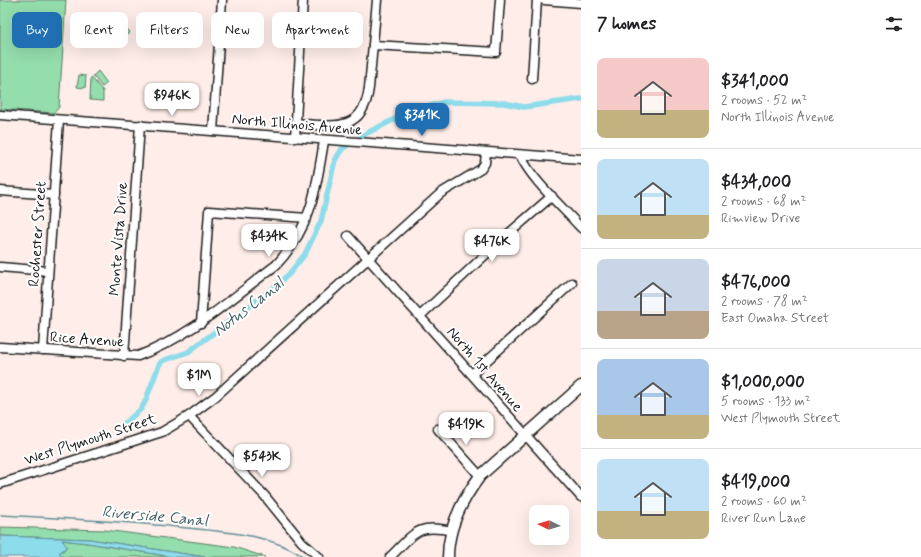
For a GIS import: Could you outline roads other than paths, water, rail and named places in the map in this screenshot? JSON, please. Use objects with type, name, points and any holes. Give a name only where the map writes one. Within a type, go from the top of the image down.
[{"type":"main road","points":[[448,557],[452,531],[462,504],[480,476],[581,386]]},
{"type":"street","points":[[213,131],[222,0]]},
{"type":"street","points":[[295,138],[303,0]]},
{"type":"street","points":[[296,123],[338,126],[354,121],[361,114],[368,100],[377,0]]},
{"type":"street","points":[[373,45],[496,52],[500,0]]},
{"type":"street","points":[[532,79],[537,0]]},
{"type":"street","points":[[544,0],[581,3]]},
{"type":"street","name":"North Illinois Avenue","points":[[0,115],[140,125],[324,141],[581,159]]},
{"type":"street","name":"Rochester Street","points":[[43,350],[59,120]]},
{"type":"street","name":"Monte Vista Drive","points":[[124,356],[140,125]]},
{"type":"street","name":"Rice Avenue","points":[[0,347],[138,356],[168,342],[201,323],[276,265],[286,254],[307,218],[315,193],[324,141]]},
{"type":"street","name":"West Plymouth Street","points":[[0,484],[145,438],[174,425],[189,416],[216,396],[441,193],[481,169],[485,164],[486,152]]},
{"type":"street","points":[[520,155],[524,163],[581,228]]},
{"type":"street","points":[[0,191],[54,195]]},
{"type":"street","points":[[420,316],[499,242],[552,196]]},
{"type":"street","points":[[201,323],[209,211],[307,218]]},
{"type":"street","name":"North 1st Avenue","points":[[348,236],[581,497]]},
{"type":"street","points":[[0,267],[48,271]]},
{"type":"street","points":[[472,374],[572,283]]},
{"type":"street","points":[[189,416],[264,495],[302,542],[319,557]]},
{"type":"street","points":[[438,429],[480,476]]},
{"type":"street","points":[[390,557],[423,528],[432,527],[452,531]]},
{"type":"water","points":[[0,536],[89,539],[205,557],[173,557],[62,540],[67,547],[59,553],[64,557],[0,557]]},
{"type":"waterway","name":"Notus Canal","points":[[125,423],[141,409],[162,361],[188,352],[271,290],[289,274],[305,254],[321,221],[335,160],[342,149],[363,135],[407,113],[444,102],[504,103],[524,107],[581,99]]},
{"type":"waterway","name":"Riverside Canal","points":[[0,515],[134,523],[243,534],[274,542],[304,557]]}]
